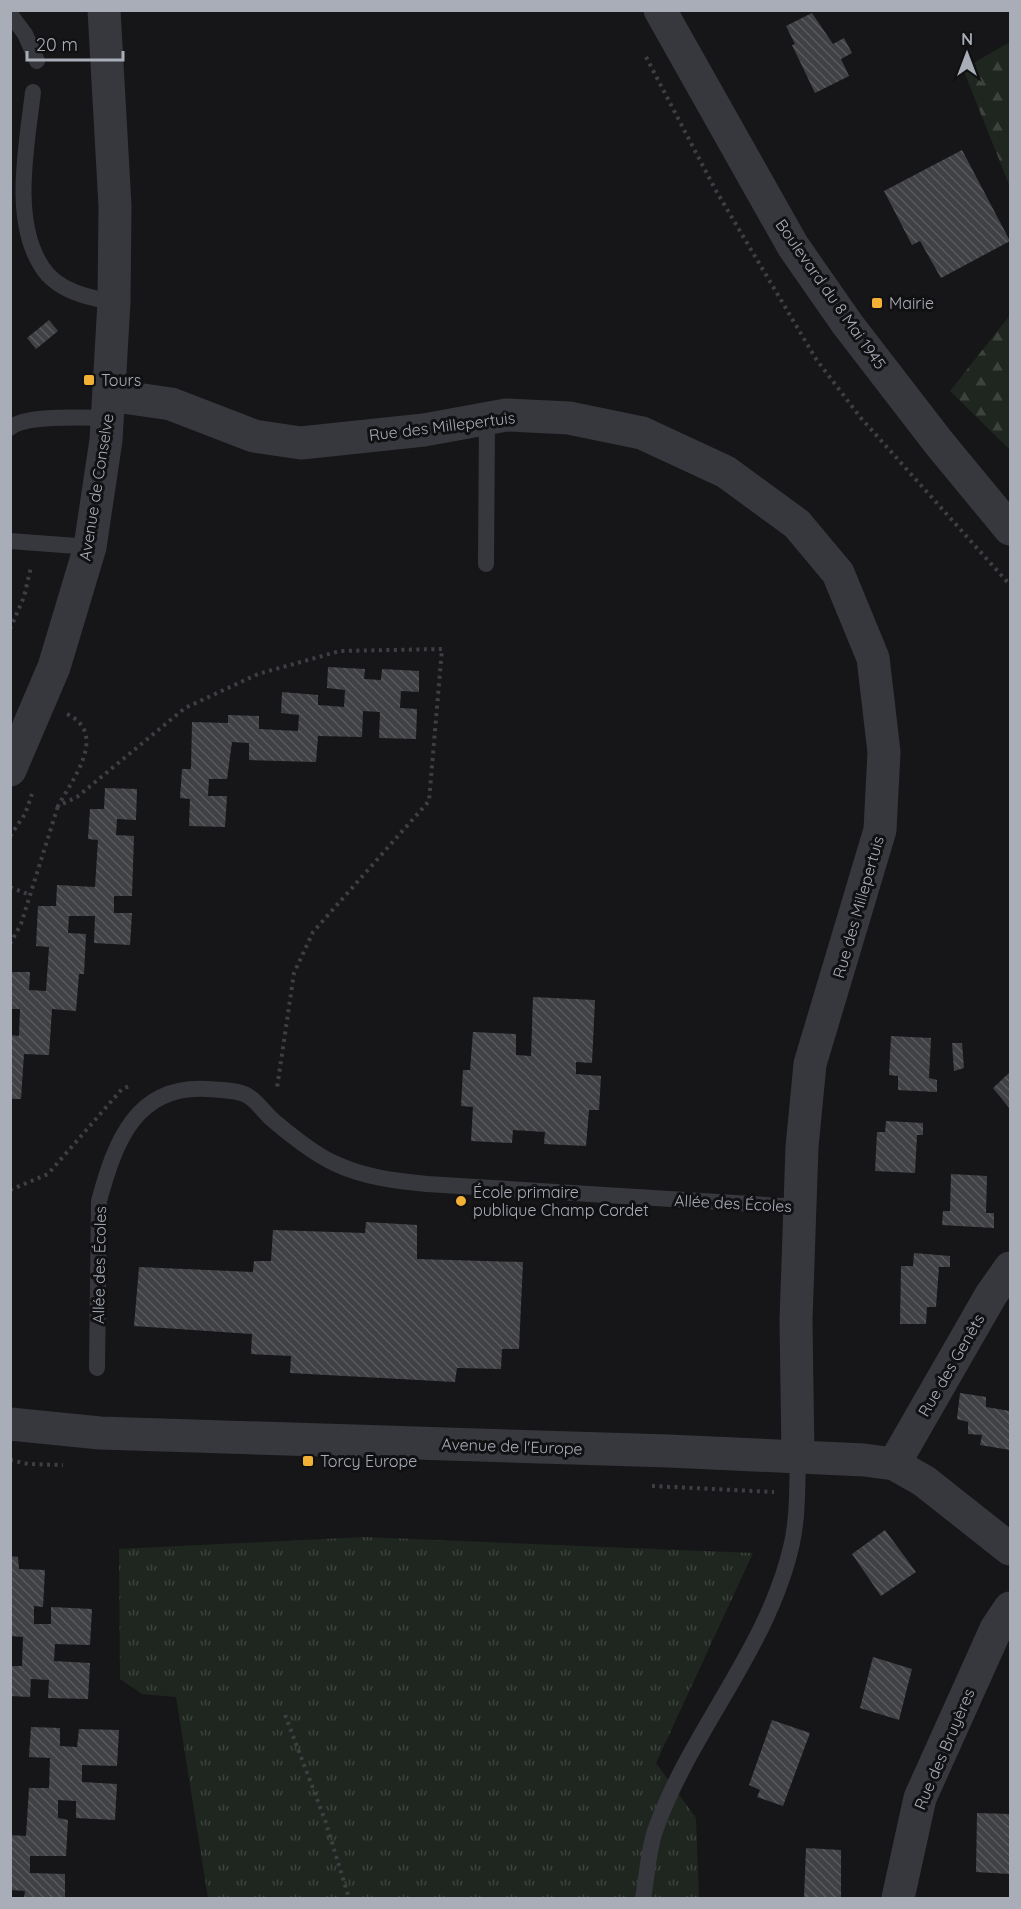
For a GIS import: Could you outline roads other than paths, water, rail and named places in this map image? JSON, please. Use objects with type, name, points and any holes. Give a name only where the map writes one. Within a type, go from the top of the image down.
[{"type":"street","name":"Avenue de Conselve","points":[[10,770],[54,667],[90,547],[108,406],[114,302],[116,206],[104,10]]},
{"type":"street","name":"Boulevard du 8 Mai 1945","points":[[660,10],[794,246],[855,334],[939,443],[1011,529]]},
{"type":"street","name":"Rue des Millepertuis","points":[[108,406],[171,404],[254,436],[301,443],[424,430],[506,415],[568,418],[642,433],[726,472],[797,524],[838,573],[873,658],[884,752],[880,830],[810,1064],[801,1147],[796,1320],[798,1457]]},
{"type":"street","name":"Rue des Genêts","points":[[894,1464],[991,1295],[1011,1268]]},
{"type":"street","name":"Avenue de l'Europe","points":[[10,1424],[100,1432],[840,1457],[894,1464]]},
{"type":"street","points":[[894,1464],[924,1481],[1011,1549]]},
{"type":"street","name":"Rue des Bruyères","points":[[898,1899],[920,1798],[996,1629],[1011,1608]]},
{"type":"lane","points":[[10,14],[25,34],[37,61]]},
{"type":"lane","points":[[33,92],[23,181],[25,214],[33,245],[42,268],[56,282],[84,296],[114,302]]},
{"type":"lane","points":[[10,428],[16,423],[108,406]]},
{"type":"lane","points":[[486,564],[487,419]]},
{"type":"lane","points":[[10,541],[90,547]]},
{"type":"lane","name":"Allée des Écoles","points":[[97,1368],[99,1201],[112,1158],[128,1126],[140,1109],[159,1097],[189,1088],[247,1095],[274,1122],[333,1163],[381,1179],[427,1184],[800,1207]]},
{"type":"lane","points":[[643,1899],[655,1832],[681,1774],[751,1647],[783,1574],[792,1545],[797,1512],[798,1457]]},
{"type":"place","name":"Mairie","points":[[877,303]]},
{"type":"place","name":"Tours","points":[[89,380]]},
{"type":"place","name":"École primaire publique Champ Cordet","points":[[461,1201]]},
{"type":"place","name":"Torcy Europe","points":[[308,1461]]}]
